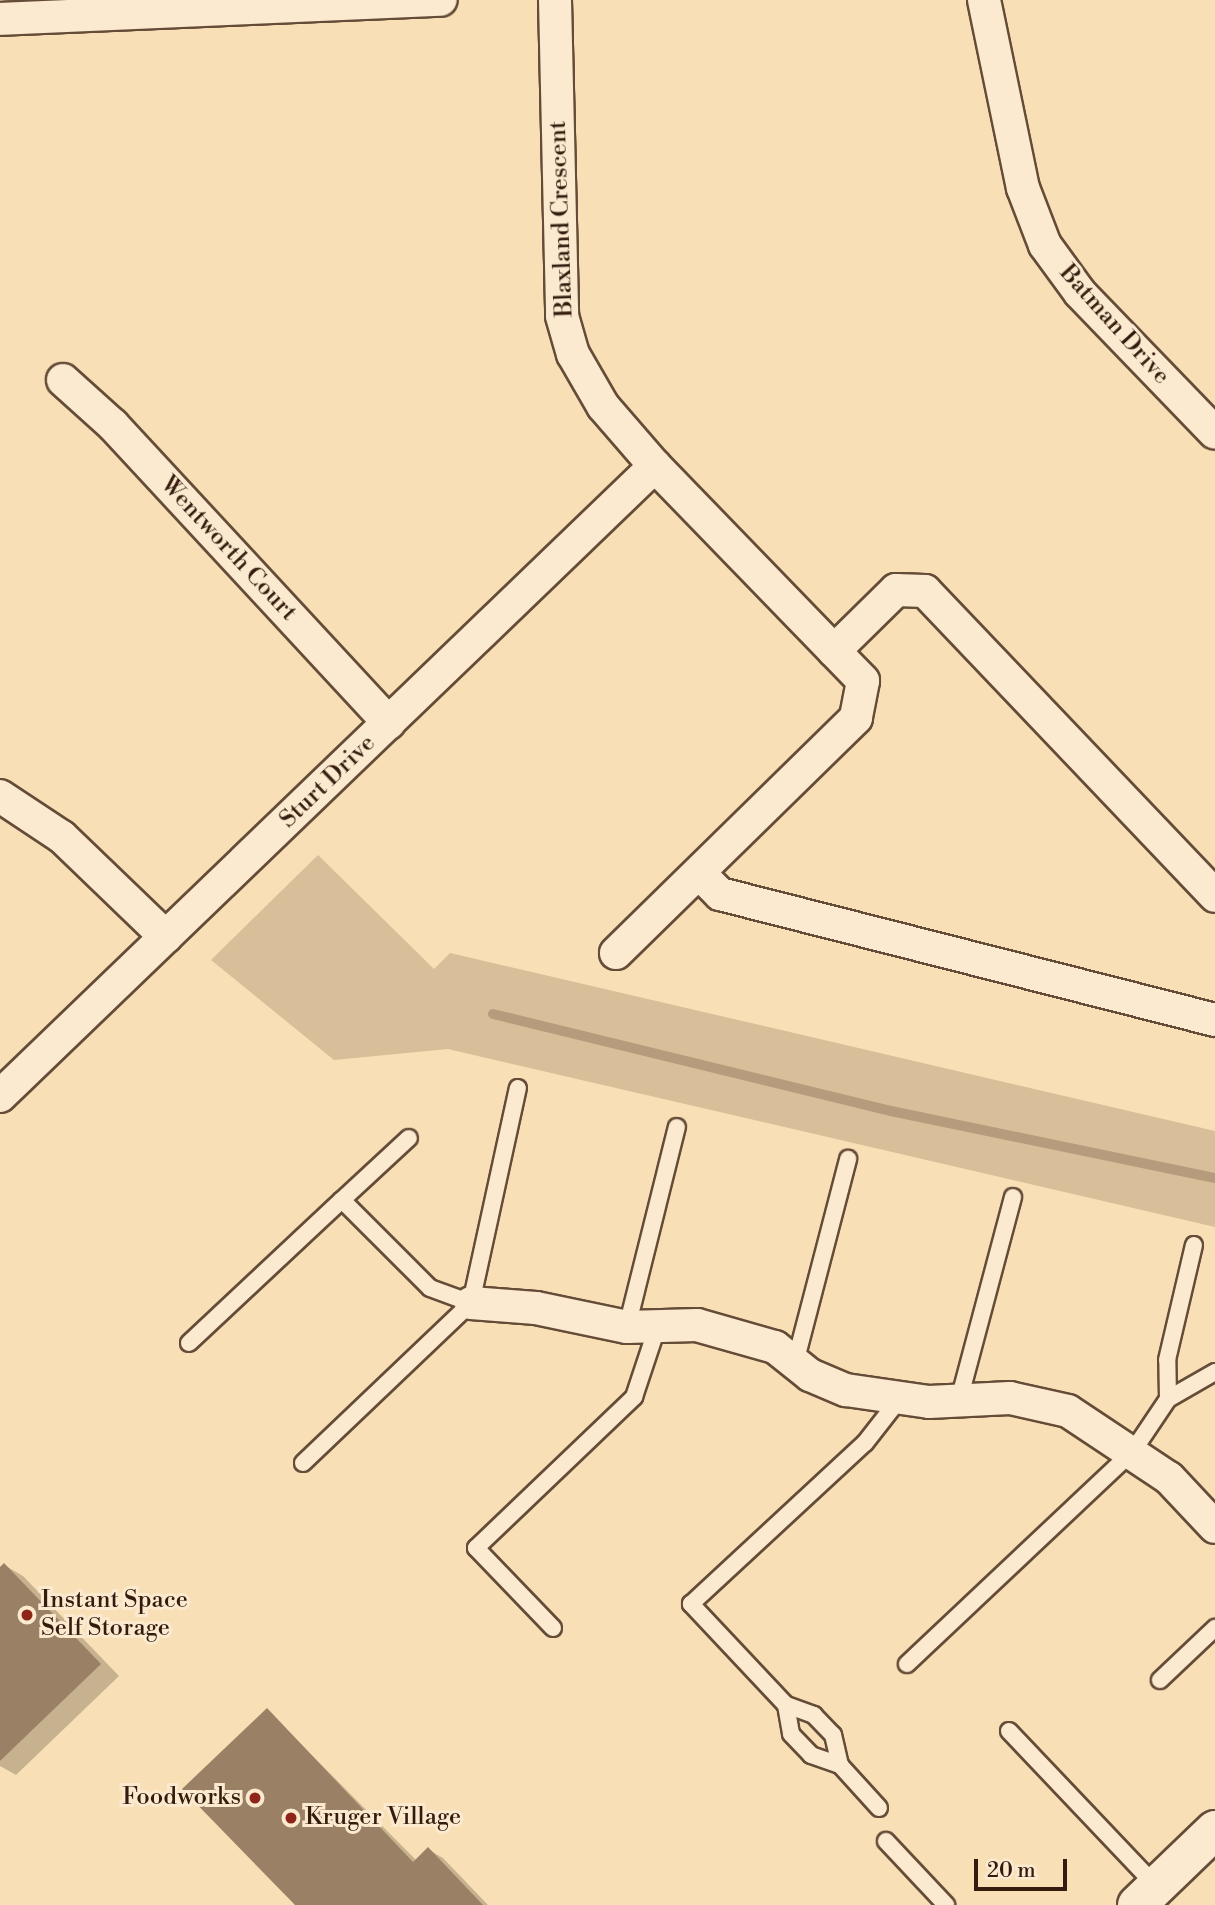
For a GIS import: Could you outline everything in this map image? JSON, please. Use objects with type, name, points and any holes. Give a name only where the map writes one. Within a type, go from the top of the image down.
[{"type":"street","points":[[0,19],[197,6],[441,0]]},
{"type":"street","name":"Blaxland Crescent","points":[[555,0],[562,316],[573,354],[603,406],[655,466],[760,579],[863,681],[856,718],[699,873]]},
{"type":"street","name":"Batman Drive","points":[[984,0],[1023,188],[1045,245],[1080,293],[1209,416]]},
{"type":"street","name":"Wentworth Court","points":[[62,380],[113,425],[390,723]]},
{"type":"street","name":"Sturt Drive","points":[[0,1096],[655,466]]},
{"type":"street","points":[[834,651],[895,590],[925,592],[1215,897]]},
{"type":"street","points":[[0,796],[62,836],[166,937]]},
{"type":"street","points":[[616,953],[699,873],[720,894],[1215,1020]]},
{"type":"street","points":[[471,1303],[536,1308],[627,1327],[696,1325],[775,1347],[795,1363],[846,1390],[901,1397],[959,1400],[1010,1398],[1068,1411],[1133,1451],[1215,1527]]},
{"type":"street","points":[[1146,1896],[1215,1830]]},
{"type":"lane","points":[[303,1463],[471,1303],[518,1088]]},
{"type":"lane","points":[[627,1327],[677,1126]]},
{"type":"lane","points":[[189,1343],[409,1138]]},
{"type":"lane","points":[[795,1363],[848,1159]]},
{"type":"lane","points":[[959,1400],[1013,1197]]},
{"type":"lane","points":[[342,1200],[430,1288],[471,1303]]},
{"type":"lane","points":[[1168,1399],[1167,1360],[1194,1245]]},
{"type":"lane","points":[[553,1629],[476,1548],[634,1397],[658,1325]]},
{"type":"lane","points":[[907,1664],[1133,1451],[1168,1399],[1215,1372]]},
{"type":"lane","points":[[879,1808],[841,1765],[827,1728],[814,1715],[786,1705],[691,1604],[865,1443],[901,1397]]},
{"type":"lane","points":[[1160,1680],[1215,1628]]},
{"type":"lane","points":[[786,1705],[791,1734],[811,1755],[841,1765]]},
{"type":"lane","points":[[1009,1731],[1146,1896]]},
{"type":"lane","points":[[886,1842],[946,1905]]},
{"type":"shaded area","points":[[318,855],[434,969],[450,953],[1215,1131],[1215,1227],[448,1049],[334,1060],[211,960]]},
{"type":"building","name":"Instant Space Self Storage","points":[[4,1563],[101,1664],[0,1761],[0,1567]]},
{"type":"building","name":"Kruger Village","points":[[267,1708],[413,1862],[428,1847],[483,1905],[295,1905],[182,1789]]},
{"type":"waterway","points":[[493,1014],[891,1111],[1215,1178]]},
{"type":"place","name":"Instant Space Self Storage","points":[[27,1615]]},
{"type":"place","name":"Foodworks","points":[[255,1798]]},
{"type":"place","name":"Kruger Village","points":[[291,1818]]}]
